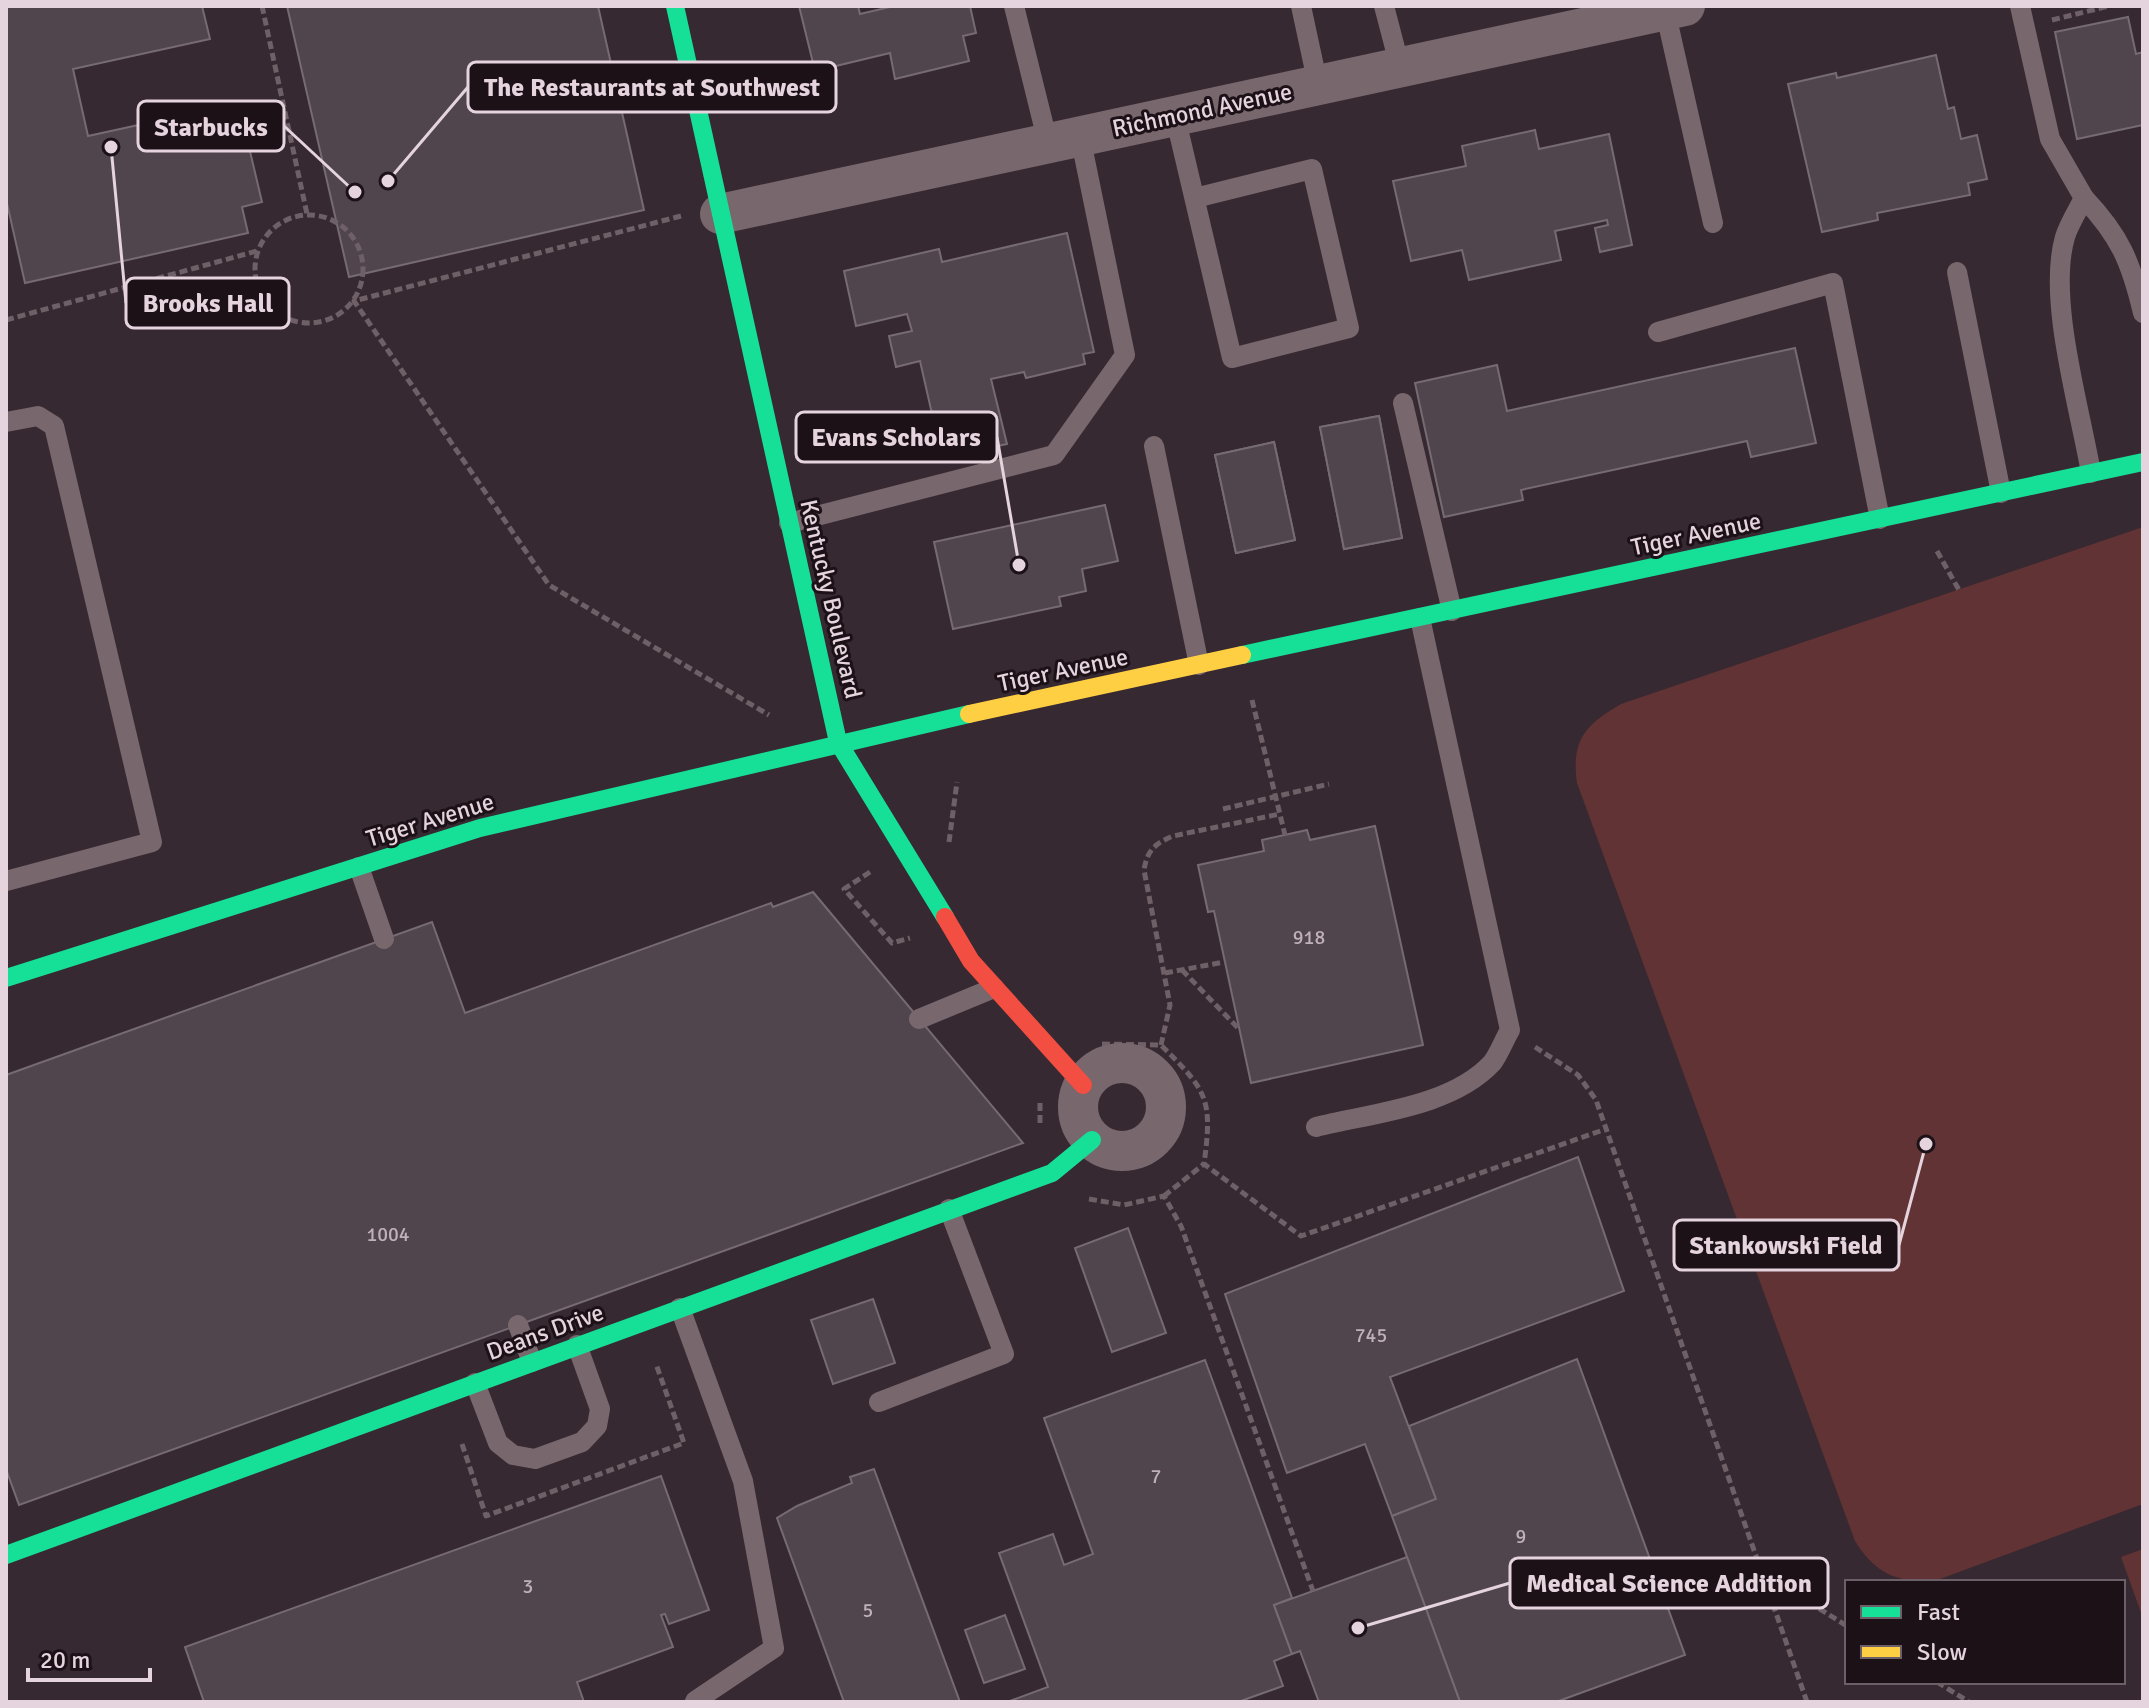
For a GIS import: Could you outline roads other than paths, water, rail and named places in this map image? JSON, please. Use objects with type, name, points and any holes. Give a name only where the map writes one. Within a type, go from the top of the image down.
[{"type":"street","name":"Kentucky Boulevard","points":[[675,6],[706,214],[789,523],[838,742],[971,961],[1083,1085]]},
{"type":"street","name":"Richmond Avenue","points":[[706,214],[1675,8]]},
{"type":"street","name":"Tiger Avenue","points":[[6,978],[480,828],[838,742],[2143,462]]},
{"type":"street","points":[[1129,1063],[1154,1076],[1166,1101],[1161,1129],[1139,1148],[1109,1150],[1092,1140],[1078,1119],[1077,1103],[1083,1085],[1102,1067],[1129,1063]]},
{"type":"street","name":"Deans Drive","points":[[6,1555],[1052,1173],[1092,1140]]},
{"type":"lane","points":[[789,523],[1054,455],[1125,355],[1064,140],[1014,6]]},
{"type":"lane","points":[[1301,6],[1318,85]]},
{"type":"lane","points":[[1384,6],[1400,67]]},
{"type":"lane","points":[[2020,6],[2050,139],[2084,198],[2113,229],[2132,268],[2143,313]]},
{"type":"lane","points":[[1675,8],[1713,223]]},
{"type":"lane","points":[[1175,116],[1232,358],[1349,328],[1312,169],[1195,198]]},
{"type":"lane","points":[[2084,198],[2065,236],[2060,266],[2061,309],[2091,473]]},
{"type":"lane","points":[[1957,272],[2001,493]]},
{"type":"lane","points":[[1658,332],[1833,283],[1880,519]]},
{"type":"lane","points":[[1403,403],[1452,611]]},
{"type":"lane","points":[[6,422],[38,416],[54,426],[152,842],[6,881]]},
{"type":"lane","points":[[1154,446],[1199,665]]},
{"type":"lane","points":[[1316,1127],[1424,1100],[1466,1084],[1493,1061],[1510,1030],[1420,618]]},
{"type":"lane","points":[[359,867],[384,939]]},
{"type":"lane","points":[[919,1019],[994,988]]},
{"type":"lane","points":[[879,1402],[1004,1354],[949,1209]]},
{"type":"lane","points":[[680,1308],[743,1481],[774,1648],[695,1701]]},
{"type":"lane","points":[[518,1325],[532,1362]]},
{"type":"lane","points":[[475,1383],[498,1443],[513,1455],[535,1459],[582,1442],[597,1426],[600,1409],[577,1345]]},
{"type":"place","name":"Brooks Hall","points":[[111,147]]},
{"type":"place","name":"The Restaurants at Southwest","points":[[388,181]]},
{"type":"place","name":"Starbucks","points":[[355,192]]},
{"type":"place","name":"Evans Scholars","points":[[1019,565]]},
{"type":"place","name":"Stankowski Field","points":[[1926,1144]]},
{"type":"place","name":"Medical Science Addition","points":[[1358,1628]]}]
